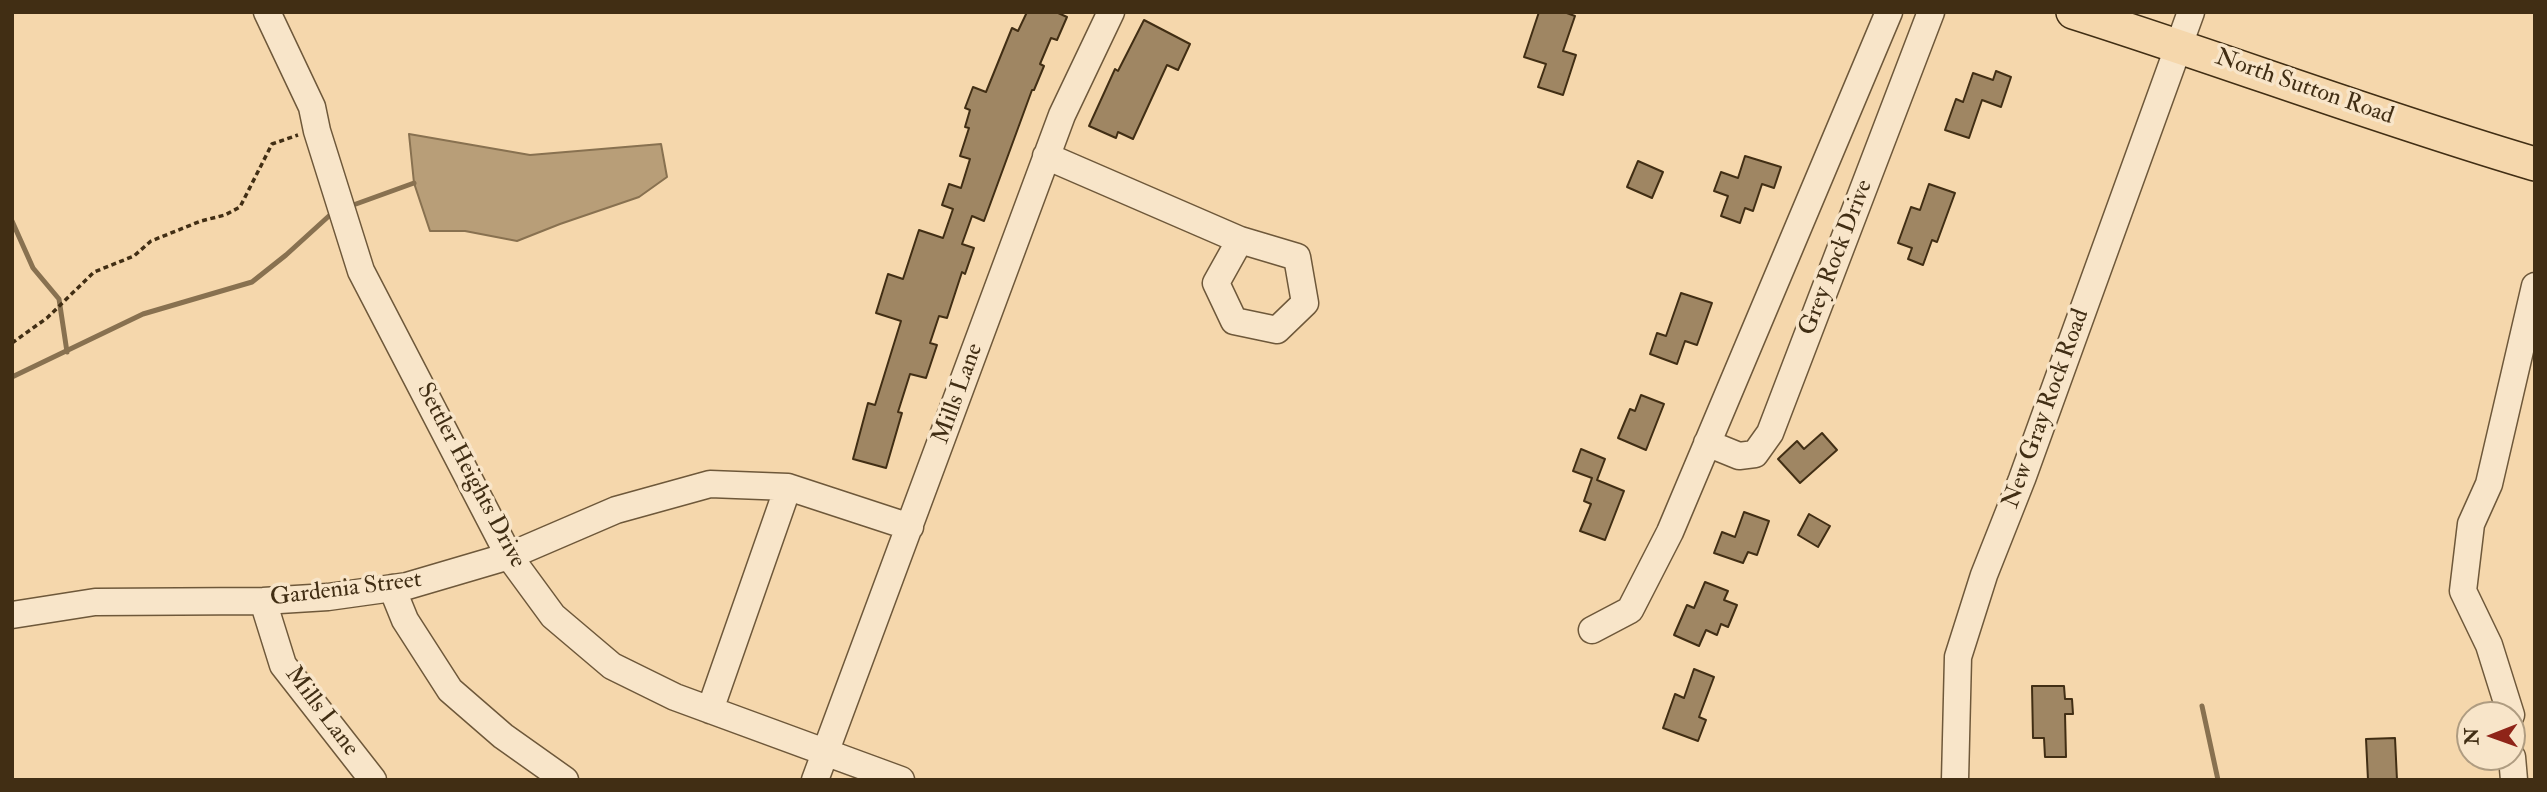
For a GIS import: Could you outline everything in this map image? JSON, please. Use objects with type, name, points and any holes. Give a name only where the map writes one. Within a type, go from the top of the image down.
[{"type":"main road","name":"North Sutton Road","points":[[2073,12],[2180,46],[2312,93],[2535,164]]},
{"type":"street","name":"Settler Heights Drive","points":[[267,12],[312,107],[361,271],[509,556],[553,616],[612,666],[675,697],[901,780]]},
{"type":"street","name":"Mills Lane","points":[[815,780],[1062,114],[1111,12]]},
{"type":"street","name":"Grey Rock Drive","points":[[1592,630],[1630,610],[1670,533],[1889,12]]},
{"type":"street","name":"Grey Rock Drive","points":[[1707,443],[1739,456],[1755,454],[1770,433],[1931,12]]},
{"type":"street","name":"New Gray Rock Road","points":[[1955,780],[1958,657],[1984,575],[2191,12]]},
{"type":"street","points":[[1046,156],[1240,240]]},
{"type":"street","points":[[2507,701],[2489,645],[2463,592],[2471,524],[2489,484],[2535,286]]},
{"type":"street","name":"Gardenia Street","points":[[12,615],[95,602],[263,601],[328,597],[407,586],[509,556],[616,510],[710,484],[788,488],[910,527]]},
{"type":"street","points":[[710,710],[788,488]]},
{"type":"street","points":[[392,588],[405,620],[450,690],[503,736],[565,780]]},
{"type":"street","name":"Mills Lane","points":[[263,601],[283,665],[373,780]]},
{"type":"path","points":[[12,343],[55,311],[87,278],[103,267],[134,256],[151,241],[233,212],[245,200],[272,144],[288,137],[317,131]]},
{"type":"shaded area","points":[[409,134],[530,155],[661,144],[667,177],[639,197],[517,241],[465,231],[430,231],[414,183]]},
{"type":"building","points":[[1027,12],[1056,12],[1067,17],[1057,40],[1051,38],[1040,64],[1044,66],[1032,90],[984,221],[972,216],[962,244],[974,248],[965,274],[962,272],[947,318],[939,316],[930,343],[937,345],[926,378],[910,374],[898,412],[902,413],[886,468],[853,459],[868,403],[875,405],[901,321],[876,313],[888,274],[903,279],[919,230],[943,238],[953,209],[942,205],[949,184],[961,188],[970,159],[960,156],[969,128],[965,127],[970,110],[965,108],[973,87],[986,92],[1012,28],[1018,31]]},
{"type":"building","points":[[1539,12],[1564,12],[1575,16],[1563,51],[1576,55],[1563,95],[1538,87],[1546,64],[1524,57]]},
{"type":"building","points":[[1144,20],[1190,44],[1178,70],[1167,65],[1133,139],[1118,132],[1116,138],[1089,126],[1115,69],[1118,71]]},
{"type":"building","points":[[1996,71],[2011,77],[2001,107],[1982,100],[1969,138],[1945,130],[1956,99],[1963,102],[1973,73],[1993,80]]},
{"type":"building","points":[[1745,156],[1781,167],[1774,188],[1762,184],[1753,211],[1745,208],[1740,223],[1721,216],[1728,196],[1714,191],[1721,172],[1738,178]]},
{"type":"building","points":[[1638,161],[1663,172],[1652,198],[1627,187]]},
{"type":"building","points":[[1929,184],[1955,193],[1937,242],[1932,240],[1923,265],[1908,259],[1912,248],[1898,243],[1911,207],[1920,210]]},
{"type":"building","points":[[1681,293],[1712,303],[1697,345],[1685,341],[1677,364],[1650,354],[1657,333],[1666,336]]},
{"type":"building","points":[[1641,395],[1664,404],[1646,450],[1618,438],[1630,409],[1635,411]]},
{"type":"building","points":[[1822,433],[1837,450],[1800,483],[1778,459],[1797,441],[1804,449]]},
{"type":"building","points":[[1581,449],[1605,459],[1597,480],[1624,491],[1605,540],[1580,531],[1591,504],[1584,501],[1592,478],[1573,471]]},
{"type":"building","points":[[1744,512],[1769,521],[1757,555],[1748,552],[1743,563],[1714,553],[1722,532],[1735,537]]},
{"type":"building","points":[[1809,514],[1830,526],[1818,547],[1798,535]]},
{"type":"building","points":[[1705,582],[1728,591],[1724,600],[1737,605],[1728,627],[1721,624],[1717,635],[1706,630],[1699,646],[1674,635],[1687,605],[1694,608]]},
{"type":"building","points":[[1694,669],[1714,677],[1699,717],[1706,720],[1698,741],[1663,728],[1675,694],[1684,698]]},
{"type":"building","points":[[2032,686],[2064,686],[2065,699],[2072,699],[2073,714],[2065,714],[2066,757],[2045,757],[2044,738],[2033,738]]},
{"type":"building","points":[[2395,738],[2397,780],[2368,780],[2366,739]]},
{"type":"waterway","points":[[356,204],[414,183]]},
{"type":"waterway","points":[[12,377],[143,314],[252,282],[330,215]]},
{"type":"waterway","points":[[12,221],[33,268],[59,299],[67,352]]},
{"type":"waterway","points":[[2202,706],[2218,780]]}]
